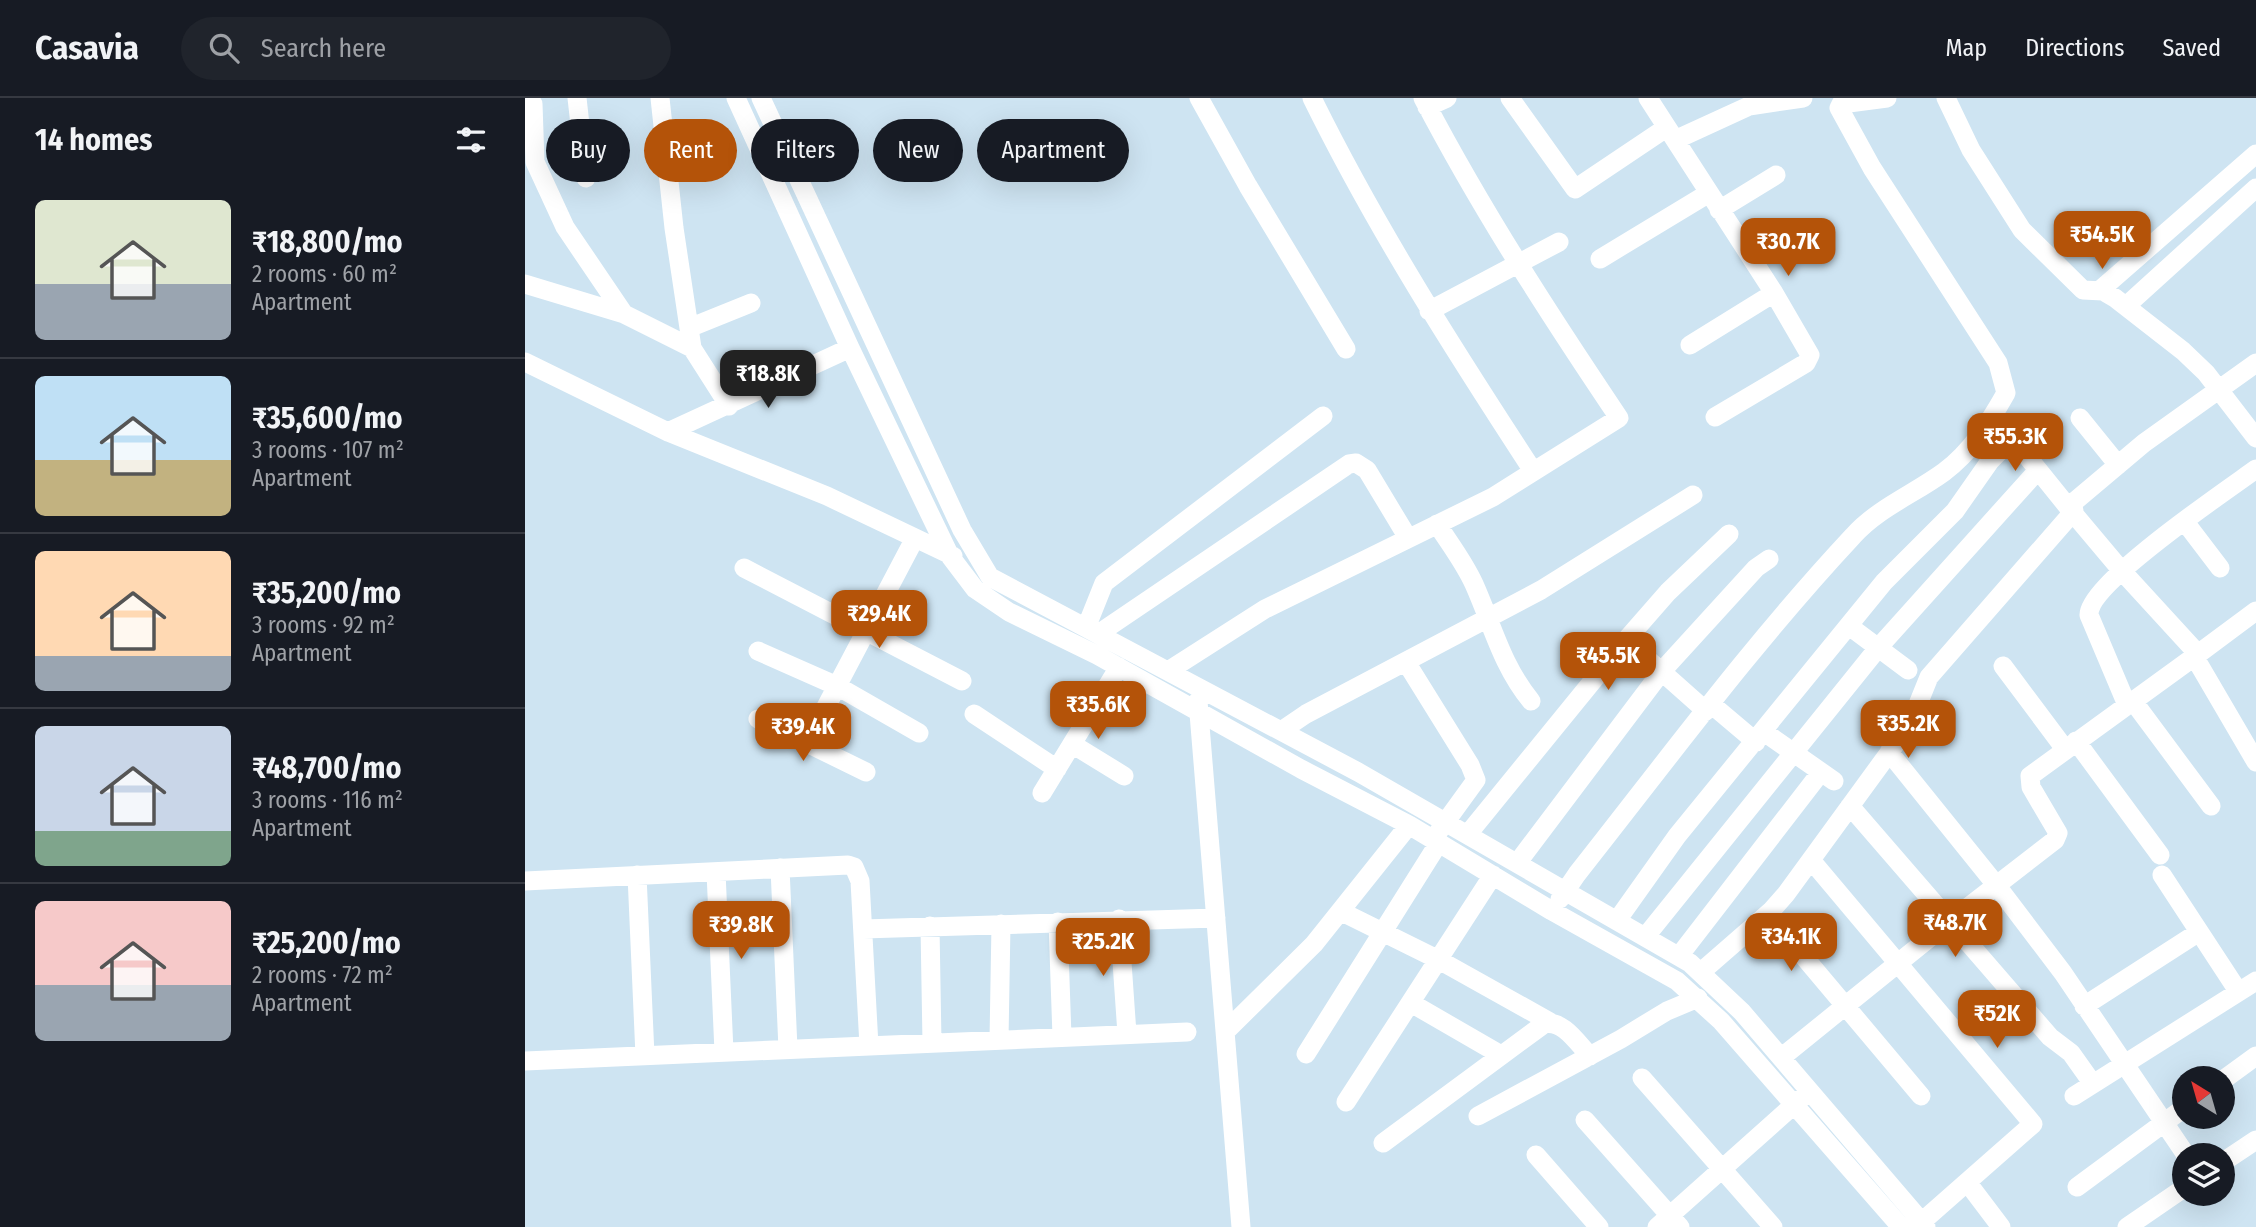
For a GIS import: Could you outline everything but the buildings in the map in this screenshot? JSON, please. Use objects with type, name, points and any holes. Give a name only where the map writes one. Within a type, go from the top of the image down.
[{"type":"street","points":[[577,98],[579,119]]},
{"type":"street","points":[[660,98],[674,228],[692,348],[729,406]]},
{"type":"street","points":[[736,98],[850,348],[950,556],[965,578],[985,599],[1198,709],[1301,769],[1409,825],[1552,911],[1652,965],[1698,998],[1795,1104],[1901,1227]]},
{"type":"street","points":[[761,98],[975,553],[992,579],[1447,821],[1679,956],[1701,972],[1742,1012],[1811,1090],[1921,1225],[2033,1124],[1811,860]]},
{"type":"street","points":[[1199,98],[1248,186],[1346,349]]},
{"type":"street","points":[[1312,98],[1341,156],[1429,310],[1533,471]]},
{"type":"street","points":[[1167,671],[1265,609],[1493,497],[1619,418],[1518,264],[1425,102],[1447,98]]},
{"type":"street","points":[[1510,98],[1574,189],[1671,134],[1749,106],[1803,98]]},
{"type":"street","points":[[1648,98],[1774,293],[1810,355],[1806,363],[1715,417]]},
{"type":"street","points":[[1552,911],[1709,707],[1855,534],[1908,492],[1944,472],[1981,436],[2006,393],[1998,363],[1872,168],[1840,112],[1837,101],[1887,98]]},
{"type":"street","points":[[1946,98],[1971,150],[2022,230],[2083,290],[2103,291],[2183,351],[2206,373],[2256,438]]},
{"type":"street","points":[[533,104],[535,162],[565,227],[624,314]]},
{"type":"street","points":[[2099,291],[2256,154]]},
{"type":"street","points":[[1600,259],[1714,201],[1776,175]]},
{"type":"street","points":[[2126,306],[2256,188]]},
{"type":"street","points":[[1429,310],[1559,242]]},
{"type":"street","points":[[525,284],[624,314],[692,348]]},
{"type":"street","points":[[1690,345],[1774,293]]},
{"type":"street","points":[[689,328],[751,303]]},
{"type":"street","points":[[668,432],[850,348]]},
{"type":"street","points":[[525,362],[668,432],[827,496],[950,556],[975,553]]},
{"type":"street","points":[[1701,972],[1768,914],[1786,894],[1914,716],[1929,677],[2071,509],[2118,464],[2256,363]]},
{"type":"street","points":[[1993,415],[2120,570],[2196,655],[2256,762]]},
{"type":"street","points":[[1092,631],[1104,583],[1323,416]]},
{"type":"street","points":[[2080,418],[2118,464]]},
{"type":"street","points":[[1618,919],[1677,836],[1884,582],[1955,511],[1990,461],[2013,438]]},
{"type":"street","points":[[1092,631],[1349,464],[1356,463],[1367,470],[1408,538]]},
{"type":"street","points":[[2211,806],[2130,703],[2088,610],[2120,570],[2256,468]]},
{"type":"street","points":[[1646,936],[1791,752],[1878,648],[2038,470]]},
{"type":"street","points":[[1281,731],[1306,714],[1541,590],[1693,495]]},
{"type":"street","points":[[2185,522],[2220,568]]},
{"type":"street","points":[[1437,524],[1457,551],[1488,618],[1502,656],[1518,685],[1531,701]]},
{"type":"street","points":[[1468,834],[1626,639],[1668,592],[1729,534]]},
{"type":"street","points":[[807,743],[915,538]]},
{"type":"street","points":[[1518,862],[1662,671],[1756,568],[1769,559]]},
{"type":"street","points":[[744,568],[962,681]]},
{"type":"street","points":[[1782,1057],[2057,836],[2029,781],[2035,771],[2196,655],[2254,618]]},
{"type":"street","points":[[1849,626],[1908,670]]},
{"type":"street","points":[[1626,639],[1709,707],[1791,752],[1827,777],[1679,956]]},
{"type":"street","points":[[758,651],[837,686],[919,733]]},
{"type":"street","points":[[1307,1055],[1447,821],[1476,780],[1474,772],[1406,662]]},
{"type":"street","points":[[2003,666],[2160,855]]},
{"type":"street","points":[[1042,793],[1119,667]]},
{"type":"street","points":[[1198,687],[1241,1227]]},
{"type":"street","points":[[974,714],[1057,769]]},
{"type":"street","points":[[758,719],[866,772]]},
{"type":"street","points":[[1072,744],[1125,775]]},
{"type":"street","points":[[1889,752],[1997,886],[2178,1143]]},
{"type":"street","points":[[1850,806],[2050,1037],[2071,1053],[2093,1084]]},
{"type":"street","points":[[1225,1032],[1314,944],[1409,825]]},
{"type":"street","points":[[525,881],[848,865],[854,867],[860,881],[869,1046]]},
{"type":"street","points":[[781,868],[788,1049]]},
{"type":"street","points":[[716,872],[725,1052]]},
{"type":"street","points":[[1346,1102],[1493,875]]},
{"type":"street","points":[[2162,875],[2238,991]]},
{"type":"street","points":[[636,876],[645,1056]]},
{"type":"street","points":[[1342,912],[1439,960],[1563,1027],[1590,1056]]},
{"type":"street","points":[[1768,914],[1921,1096]]},
{"type":"street","points":[[863,929],[1216,918]]},
{"type":"street","points":[[1119,919],[1127,1034]]},
{"type":"street","points":[[1058,922],[1062,1037]]},
{"type":"street","points":[[999,1040],[1001,923]]},
{"type":"street","points":[[930,926],[932,1043]]},
{"type":"street","points":[[2084,1006],[2199,932]]},
{"type":"street","points":[[2074,1096],[2256,981]]},
{"type":"street","points":[[1478,1116],[1667,1011],[1698,998]]},
{"type":"street","points":[[1411,1003],[1501,1055]]},
{"type":"street","points":[[1383,1143],[1550,1022]]},
{"type":"street","points":[[525,1061],[1187,1032]]},
{"type":"street","points":[[2235,1071],[2256,1056]]},
{"type":"street","points":[[1642,1078],[1773,1227]]},
{"type":"street","points":[[1584,1120],[1668,1223],[1721,1169],[1811,1090]]},
{"type":"street","points":[[2077,1186],[2172,1116]]},
{"type":"street","points":[[2235,1154],[2256,1140]]},
{"type":"street","points":[[1536,1155],[1599,1227]]},
{"type":"street","points":[[1967,1182],[2001,1227]]},
{"type":"street","points":[[2127,1227],[2172,1196]]}]
